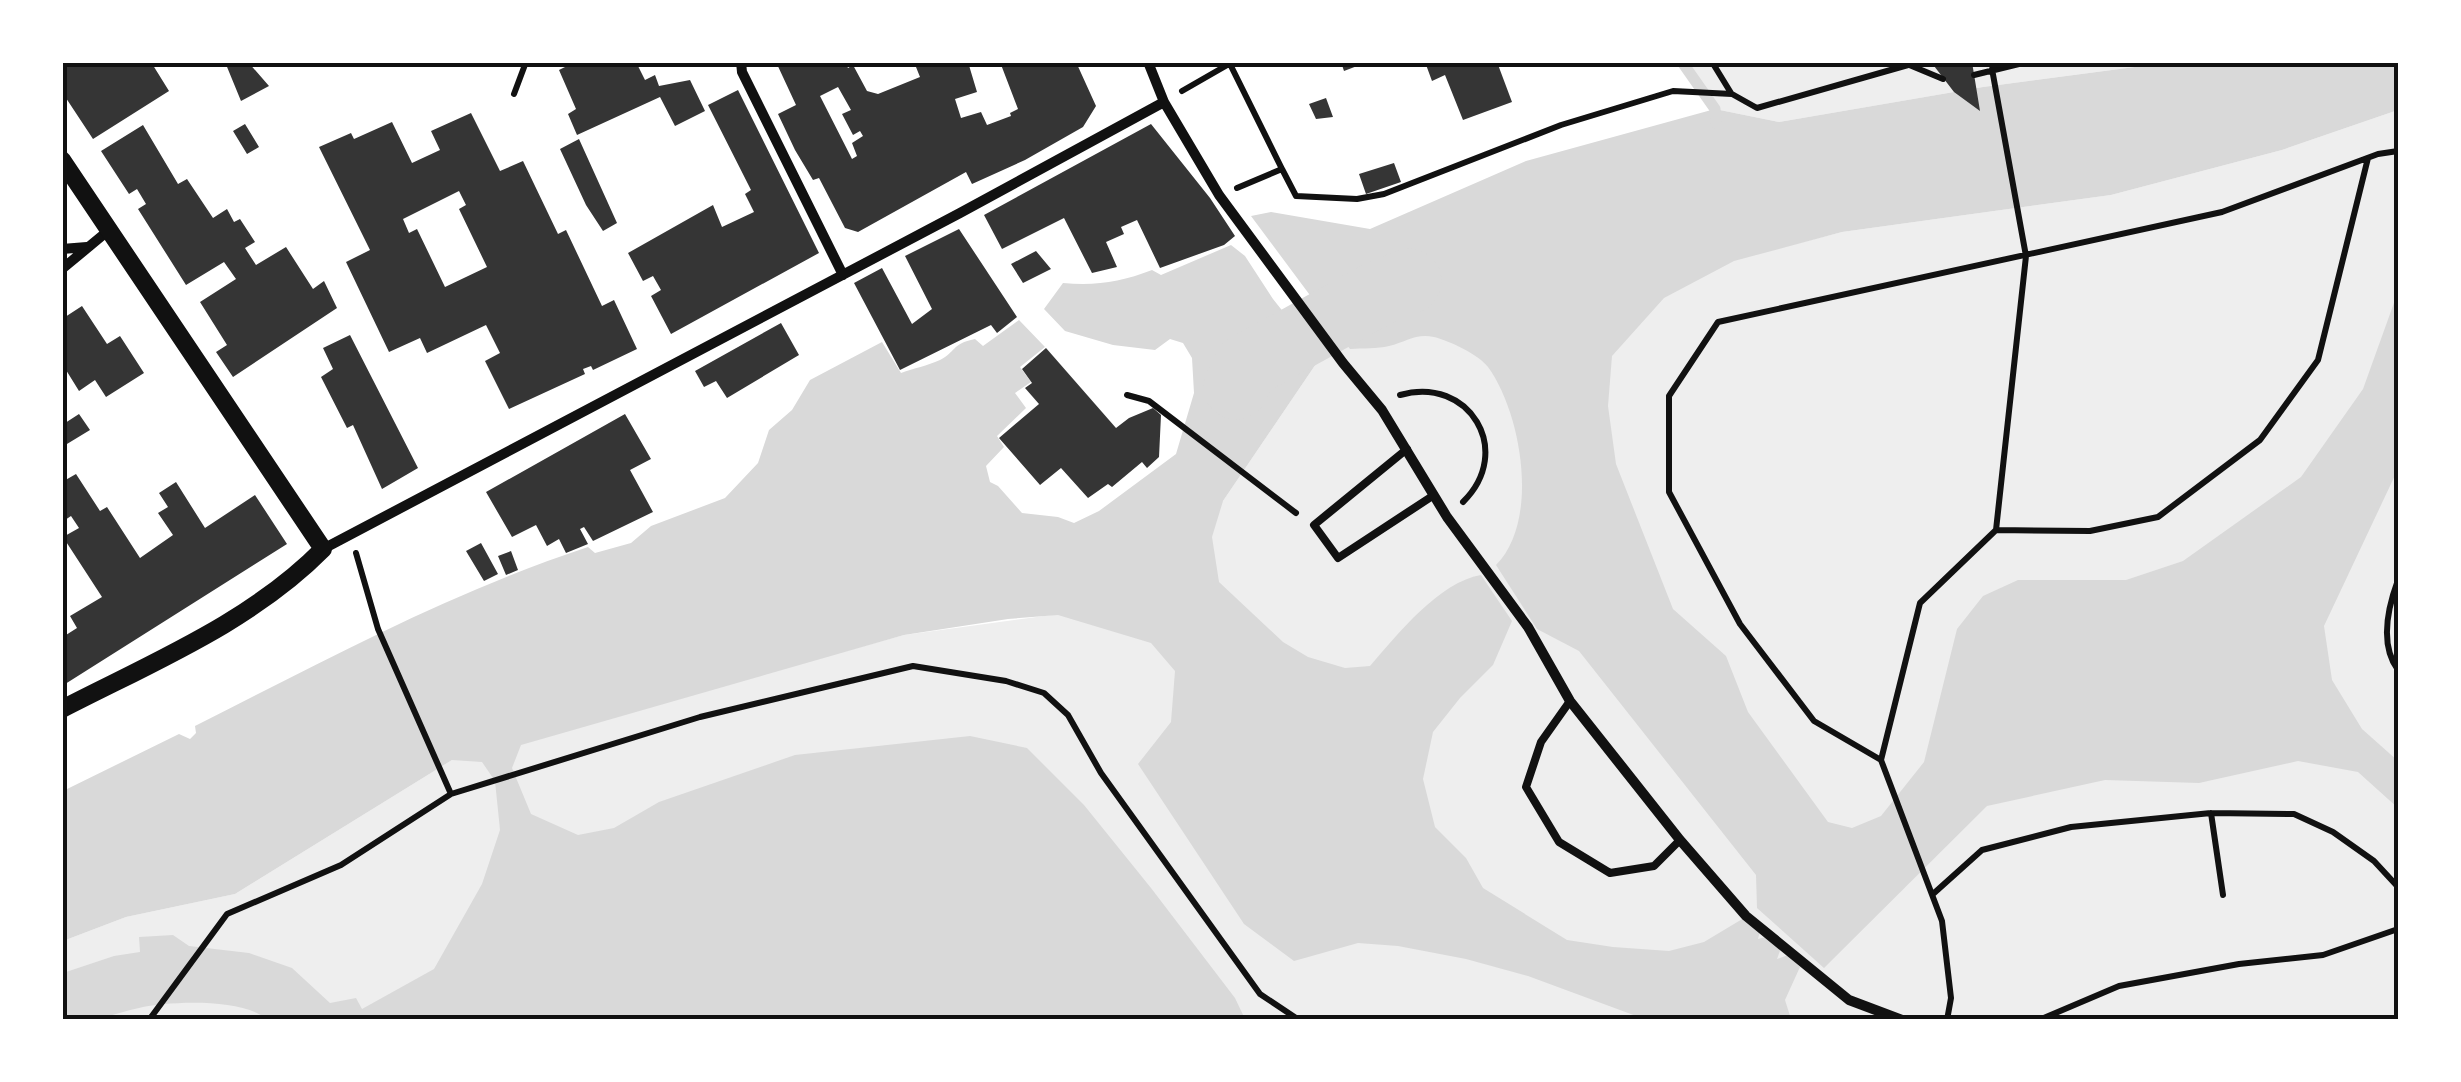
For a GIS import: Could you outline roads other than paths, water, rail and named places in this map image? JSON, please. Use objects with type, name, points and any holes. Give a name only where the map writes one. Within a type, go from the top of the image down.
[{"type":"street","points":[[742,62],[742,72],[843,274]]},
{"type":"street","points":[[1148,62],[1164,102],[1220,195],[1342,363],[1382,410],[1448,517],[1528,627],[1570,701],[1746,916],[1849,1000],[1902,1020]]},
{"type":"street","points":[[62,709],[258,605],[294,578],[323,549],[1164,102]]},
{"type":"street","points":[[62,160],[323,549]]},
{"type":"street","points":[[62,270],[109,230]]},
{"type":"street","points":[[62,249],[88,247]]},
{"type":"lane","points":[[1407,449],[1314,525],[1338,558],[1434,495]]},
{"type":"lane","points":[[1570,701],[1541,742],[1526,787],[1559,842],[1610,872],[1654,866],[1680,840]]},
{"type":"waterway","points":[[1682,62],[1715,109],[1716,123]]},
{"type":"waterway","points":[[1236,387],[1245,367],[1379,293],[1409,281]]}]
